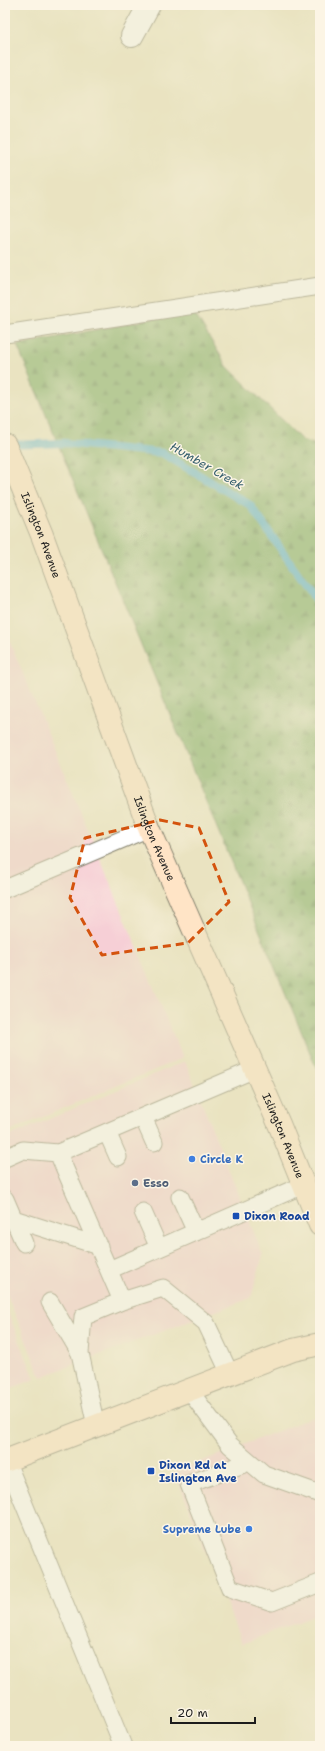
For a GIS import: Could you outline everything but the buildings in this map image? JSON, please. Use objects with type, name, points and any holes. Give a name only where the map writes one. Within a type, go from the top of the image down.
[{"type":"main road","name":"Islington Avenue","points":[[5,445],[42,536],[149,828],[255,1069],[320,1225]]},
{"type":"main road","points":[[6,1461],[293,1350],[320,1344]]},
{"type":"street","points":[[132,36],[149,5]]},
{"type":"lane","points":[[5,334],[320,286]]},
{"type":"lane","points":[[5,889],[149,828]]},
{"type":"lane","points":[[5,1158],[23,1150],[58,1153],[255,1069]]},
{"type":"lane","points":[[143,1117],[154,1142]]},
{"type":"lane","points":[[107,1132],[118,1157]]},
{"type":"lane","points":[[58,1153],[122,1301]]},
{"type":"lane","points":[[109,1270],[303,1184]]},
{"type":"lane","points":[[180,1197],[196,1232]]},
{"type":"lane","points":[[5,1199],[24,1243]]},
{"type":"lane","points":[[143,1212],[159,1248]]},
{"type":"lane","points":[[14,1219],[99,1246]]},
{"type":"lane","points":[[80,1353],[84,1317],[122,1301],[163,1288],[206,1323],[230,1374]]},
{"type":"lane","points":[[50,1302],[80,1353],[96,1426]]},
{"type":"lane","points":[[188,1390],[230,1445],[264,1474],[320,1494]]},
{"type":"lane","points":[[6,1461],[123,1746]]},
{"type":"lane","points":[[250,1462],[189,1484],[230,1588],[272,1602],[320,1583]]},
{"type":"highlighted area","points":[[160,820],[199,828],[229,902],[188,943],[102,955],[70,898],[85,838]]},
{"type":"shaded area","points":[[5,630],[183,1058],[5,1133]]},
{"type":"shaded area","points":[[185,1061],[263,1255],[251,1298],[41,1377],[5,1290],[5,1138]]},
{"type":"shaded area","points":[[5,1305],[35,1379],[5,1391]]},
{"type":"shaded area","points":[[311,1418],[320,1420],[320,1613],[242,1644],[175,1472]]},
{"type":"green space","points":[[193,311],[227,366],[302,440],[320,446],[320,1077],[17,345]]},
{"type":"waterway","name":"Humber Creek","points":[[8,445],[64,443],[162,453],[250,505],[320,605]]},
{"type":"place","name":"Circle K","points":[[192,1159]]},
{"type":"place","name":"Esso","points":[[135,1183]]},
{"type":"place","name":"Dixon Road","points":[[236,1216]]},
{"type":"place","name":"Dixon Rd at Islington Ave","points":[[151,1471]]},
{"type":"place","name":"Supreme Lube","points":[[249,1529]]}]
